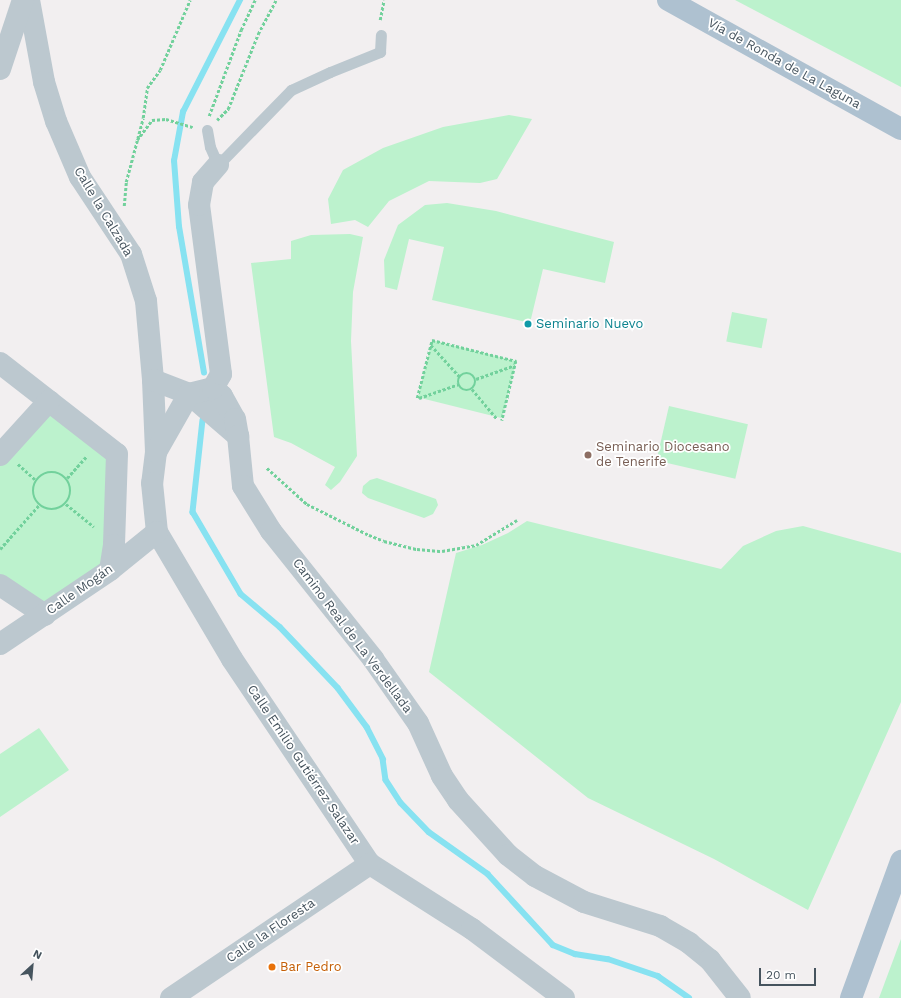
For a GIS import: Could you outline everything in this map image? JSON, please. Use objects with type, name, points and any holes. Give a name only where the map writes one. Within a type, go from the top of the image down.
[{"type":"main road","name":"Vía de Ronda de La Laguna","points":[[670,1],[901,129]]},
{"type":"main road","points":[[851,998],[901,861]]},
{"type":"street","points":[[0,69],[23,0]]},
{"type":"street","name":"Calle la Calzada","points":[[29,0],[44,82],[56,121],[80,177],[131,254],[146,301],[153,380],[156,452]]},
{"type":"street","points":[[156,452],[189,394],[213,388],[220,374],[199,204],[203,182],[218,165]]},
{"type":"street","points":[[0,363],[117,454],[114,545],[110,570]]},
{"type":"street","points":[[153,380],[189,394],[238,436]]},
{"type":"street","name":"Camino Real de La Verdellada","points":[[213,388],[222,396],[235,419],[238,436],[242,486],[271,531],[373,659],[418,723],[442,776],[458,800],[508,855],[535,876],[584,902],[660,926],[689,943],[710,960],[740,998]]},
{"type":"street","points":[[8,459],[49,401]]},
{"type":"street","name":"Calle Emilio Gutiérrez Salazar","points":[[156,452],[152,483],[157,532],[232,659],[370,864],[472,929],[564,998]]},
{"type":"street","name":"Calle Mogán","points":[[0,644],[110,570],[157,532]]},
{"type":"street","points":[[0,585],[45,615]]},
{"type":"street","name":"Calle la Floresta","points":[[171,998],[370,864]]},
{"type":"lane","points":[[207,130],[210,147],[218,165],[291,90],[330,72],[380,52],[381,35]]},
{"type":"path","points":[[124,210],[126,182],[143,118],[147,88],[160,70],[190,0]]},
{"type":"path","points":[[207,130],[211,109],[241,30],[255,0]]},
{"type":"path","points":[[207,130],[228,109],[258,34],[276,0]]},
{"type":"path","points":[[381,35],[380,21],[384,0]]},
{"type":"path","points":[[137,141],[152,120],[166,119],[189,127]]},
{"type":"path","points":[[459,384],[418,398],[432,340],[516,361],[502,420]]},
{"type":"path","points":[[430,345],[460,377]]},
{"type":"path","points":[[476,379],[515,365]]},
{"type":"path","points":[[459,384],[460,377],[463,374],[469,373],[476,379]]},
{"type":"path","points":[[459,384],[465,390],[472,389],[475,386],[476,379]]},
{"type":"path","points":[[472,389],[497,419]]},
{"type":"path","points":[[67,478],[91,452]]},
{"type":"path","points":[[8,459],[36,480]]},
{"type":"path","points":[[267,468],[307,504],[369,535],[384,541],[417,549],[442,551],[476,545],[517,520]]},
{"type":"path","points":[[54,471],[60,472],[67,478],[72,493],[66,504],[55,510],[49,510],[39,505],[34,497],[33,491],[36,480],[42,474],[54,471]]},
{"type":"path","points":[[66,504],[100,532]]},
{"type":"path","points":[[0,549],[39,505]]},
{"type":"green space","points":[[735,0],[901,0],[901,87]]},
{"type":"green space","points":[[509,115],[532,119],[497,179],[480,183],[429,181],[389,201],[368,227],[355,220],[331,224],[328,199],[343,170],[383,148],[443,127]]},
{"type":"green space","points":[[447,203],[496,211],[614,242],[605,283],[543,269],[530,323],[432,300],[444,247],[409,239],[397,290],[385,287],[384,260],[398,225],[425,205]]},
{"type":"green space","points":[[350,234],[363,237],[353,292],[351,341],[357,456],[340,482],[331,490],[325,485],[335,467],[291,443],[274,437],[251,263],[291,259],[291,241],[311,235]]},
{"type":"green space","points":[[732,312],[767,319],[762,348],[726,341]]},
{"type":"green space","points":[[432,340],[516,361],[502,418],[418,397]]},
{"type":"green space","points":[[49,401],[117,454],[110,570],[45,615],[0,585],[0,455]]},
{"type":"green space","points":[[669,406],[748,424],[735,479],[656,461]]},
{"type":"green space","points":[[377,478],[436,499],[438,505],[433,514],[424,518],[368,498],[362,493],[363,486],[370,480]]},
{"type":"green space","points":[[527,521],[721,569],[743,546],[776,531],[803,526],[901,553],[901,702],[808,910],[714,859],[588,798],[429,672],[456,553],[482,545],[508,533]]},
{"type":"green space","points":[[39,728],[69,770],[0,817],[0,754]]},
{"type":"green space","points":[[901,939],[901,998],[879,998]]},
{"type":"waterway","points":[[204,373],[179,227],[174,161],[183,112],[240,0]]},
{"type":"waterway","points":[[203,420],[193,512],[241,594],[280,627],[338,688],[367,727],[383,759],[386,780],[401,803],[429,832],[488,874],[553,945],[575,954],[608,959],[658,976],[689,998]]},
{"type":"place","name":"Seminario Nuevo","points":[[528,324]]},
{"type":"place","name":"Seminario Diocesano de Tenerife","points":[[588,455]]},
{"type":"place","name":"Bar Pedro","points":[[272,967]]}]
